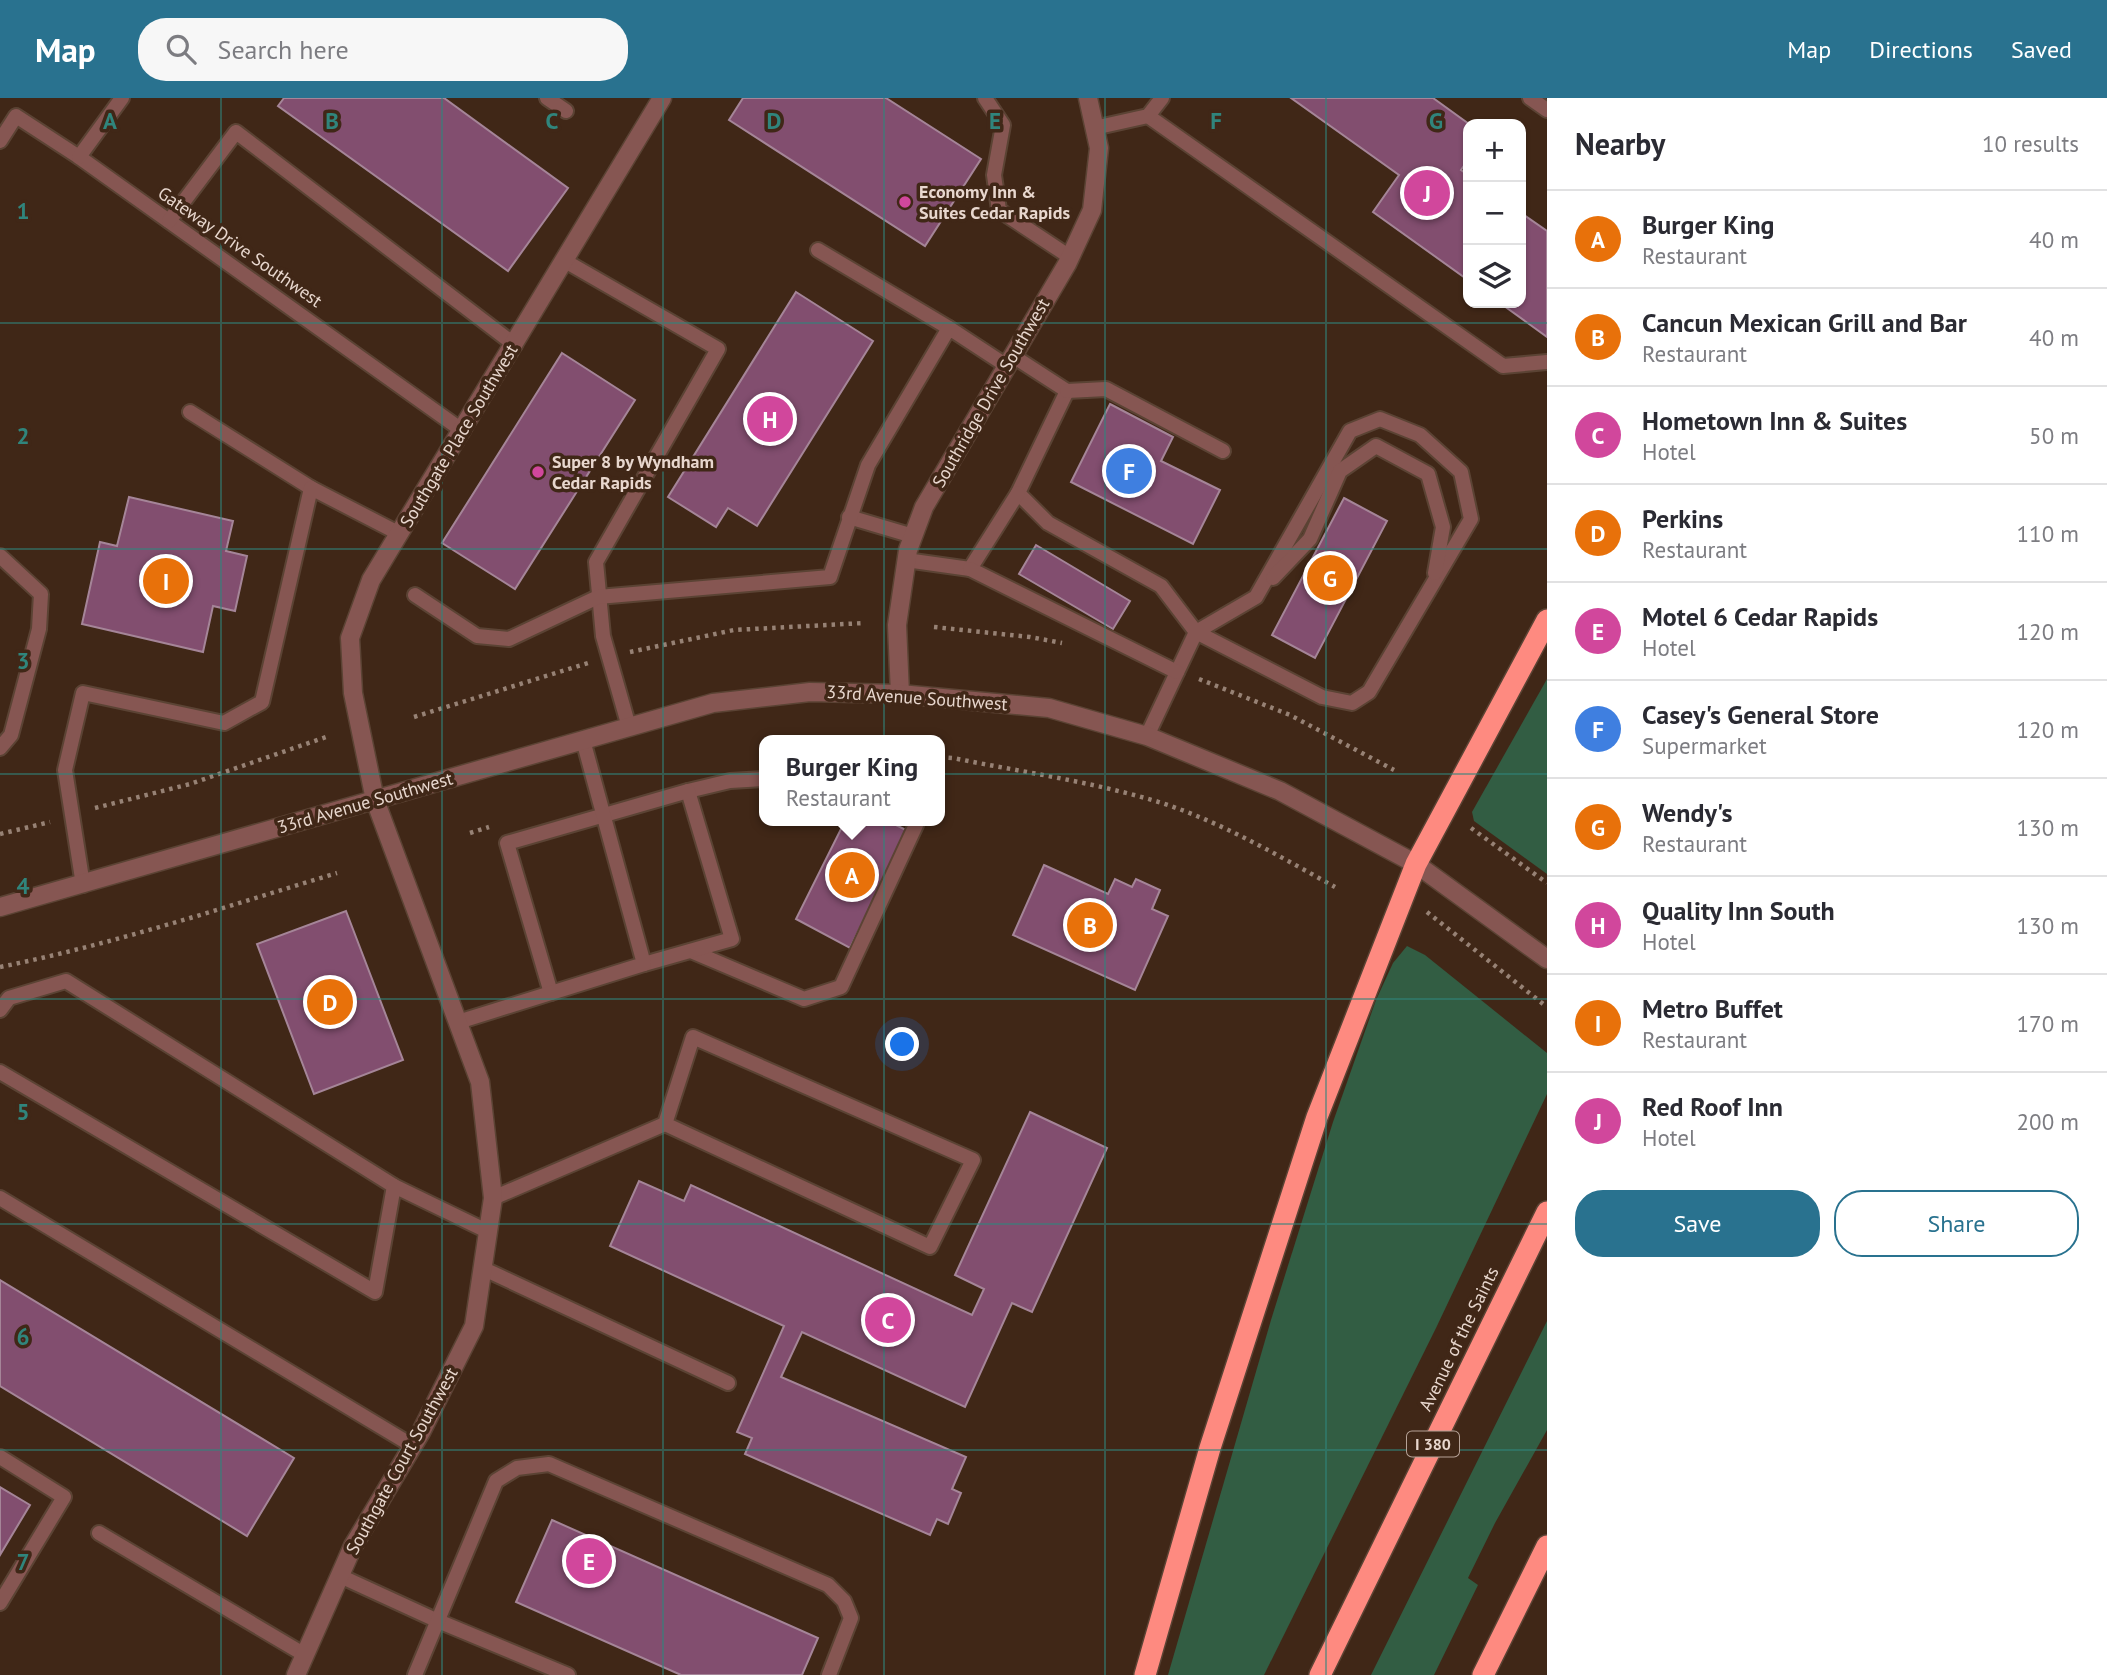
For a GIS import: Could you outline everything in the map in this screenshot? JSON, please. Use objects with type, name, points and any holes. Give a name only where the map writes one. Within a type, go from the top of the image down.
[{"type":"highway","points":[[1145,1675],[1210,1448],[1317,1116],[1416,864],[1547,620]]},
{"type":"highway","name":"Avenue of the Saints","points":[[1320,1675],[1547,1212]]},
{"type":"highway","points":[[1483,1675],[1547,1546]]},
{"type":"street","name":"Southgate Place Southwest","points":[[375,800],[353,693],[350,638],[371,580],[662,98]]},
{"type":"street","name":"Southridge Drive Southwest","points":[[900,694],[897,625],[906,559],[924,507],[1070,257],[1092,210],[1098,148],[1088,98]]},
{"type":"street","name":"33rd Avenue Southwest","points":[[0,907],[713,703],[810,692],[900,694],[1049,708],[1147,736],[1280,791],[1416,864],[1547,959]]},
{"type":"street","name":"Southgate Court Southwest","points":[[296,1675],[353,1546],[413,1446],[474,1326],[493,1198],[480,1082],[375,800]]},
{"type":"lane","points":[[79,157],[122,98]]},
{"type":"lane","points":[[547,98],[566,111]]},
{"type":"lane","points":[[985,98],[1003,125],[994,175],[999,210],[1070,257]]},
{"type":"lane","points":[[1094,128],[1148,116],[1162,98]]},
{"type":"lane","points":[[1530,98],[1547,110]]},
{"type":"lane","name":"Gateway Drive Southwest","points":[[0,141],[16,116],[79,157],[463,431]]},
{"type":"lane","points":[[1148,116],[1503,366],[1547,362]]},
{"type":"lane","points":[[169,221],[236,132],[515,345]]},
{"type":"lane","points":[[818,250],[949,328],[1067,391],[1105,389],[1223,451]]},
{"type":"lane","points":[[565,261],[718,349],[596,562],[603,636],[629,727]]},
{"type":"lane","points":[[415,595],[477,636],[509,639],[598,597],[830,577],[868,466],[949,328]]},
{"type":"lane","points":[[970,569],[1018,493],[1067,391]]},
{"type":"lane","points":[[190,412],[311,488],[400,534]]},
{"type":"lane","points":[[1018,493],[1048,523],[1161,586],[1196,632],[1322,697],[1352,703],[1369,692],[1471,519],[1461,472],[1420,435],[1381,419],[1350,431],[1256,597]]},
{"type":"lane","points":[[1147,736],[1196,632],[1256,597],[1310,539],[1340,471],[1376,446],[1427,474],[1443,527],[1434,582]]},
{"type":"lane","points":[[83,885],[65,770],[83,693],[224,723],[262,702],[311,488]]},
{"type":"lane","points":[[849,517],[913,536]]},
{"type":"lane","points":[[0,556],[41,594],[39,629],[11,734],[0,748]]},
{"type":"lane","points":[[906,559],[970,569],[1177,672]]},
{"type":"lane","points":[[583,740],[644,964]]},
{"type":"lane","points":[[551,993],[507,843],[688,790],[730,781],[759,779]]},
{"type":"lane","points":[[458,1023],[732,939],[688,790]]},
{"type":"lane","points":[[691,951],[804,999],[841,987],[916,826]]},
{"type":"lane","points":[[0,1010],[9,998],[65,981],[394,1185],[489,1232]]},
{"type":"lane","points":[[493,1198],[665,1124],[930,1247],[973,1160],[693,1037],[665,1124]]},
{"type":"lane","points":[[0,1072],[375,1292],[394,1185]]},
{"type":"lane","points":[[0,1198],[413,1446]]},
{"type":"lane","points":[[484,1269],[728,1383]]},
{"type":"lane","points":[[0,1457],[64,1496],[0,1603]]},
{"type":"lane","points":[[415,1675],[496,1481],[517,1468],[549,1464],[828,1585],[844,1601],[851,1618],[829,1675]]},
{"type":"lane","points":[[99,1533],[305,1655]]},
{"type":"lane","points":[[340,1576],[438,1621],[568,1675]]},
{"type":"path","points":[[0,834],[191,784],[326,737]]},
{"type":"path","points":[[945,757],[1093,786],[1163,803],[1249,839],[1335,887]]},
{"type":"path","points":[[1471,828],[1547,883]]},
{"type":"path","points":[[0,967],[45,958],[136,933],[337,873]]},
{"type":"path","points":[[1426,912],[1547,1007]]},
{"type":"green space","points":[[1547,679],[1547,874],[1474,821],[1472,812]]},
{"type":"green space","points":[[1407,946],[1425,955],[1547,1053],[1547,1094],[1436,1328],[1264,1675],[1168,1675],[1271,1320],[1333,1122],[1376,1000],[1393,963]]},
{"type":"green space","points":[[1547,1321],[1547,1430],[1468,1578],[1478,1585],[1434,1675],[1371,1675]]},
{"type":"building","points":[[284,98],[444,98],[568,188],[508,271],[278,106]]},
{"type":"building","name":"Economy Inn & Suites Cedar Rapids","points":[[743,98],[886,98],[981,159],[925,246],[729,120]]},
{"type":"building","points":[[1291,98],[1433,98],[1463,120],[1463,276],[1373,212],[1399,175]]},
{"type":"building","points":[[1526,216],[1547,231],[1547,337],[1507,308],[1526,308]]},
{"type":"building","points":[[796,292],[873,341],[757,526],[728,508],[716,527],[668,497]]},
{"type":"building","name":"Super 8 by Wyndham Cedar Rapids","points":[[562,353],[635,400],[515,589],[442,543]]},
{"type":"building","points":[[1110,404],[1173,437],[1161,461],[1220,490],[1193,544],[1071,482]]},
{"type":"building","points":[[129,497],[233,521],[226,551],[247,556],[235,611],[213,606],[203,652],[82,624],[100,542],[117,546]]},
{"type":"building","points":[[1344,498],[1387,521],[1315,658],[1272,635]]},
{"type":"building","points":[[1036,545],[1130,601],[1113,629],[1019,574]]},
{"type":"building","points":[[842,826],[898,826],[908,831],[850,948],[796,919]]},
{"type":"building","points":[[1044,865],[1108,894],[1115,879],[1132,887],[1136,879],[1160,890],[1152,909],[1168,916],[1135,990],[1013,935]]},
{"type":"building","points":[[346,911],[403,1060],[314,1094],[257,944]]},
{"type":"building","points":[[1030,1112],[1107,1148],[1032,1312],[1012,1303],[965,1407],[802,1332],[781,1377],[966,1457],[952,1489],[961,1493],[948,1524],[937,1519],[930,1535],[745,1454],[752,1438],[737,1432],[784,1326],[610,1246],[639,1181],[684,1201],[691,1185],[972,1315],[984,1289],[955,1275]]},
{"type":"building","points":[[0,1280],[294,1458],[247,1536],[0,1386]]},
{"type":"building","points":[[0,1487],[30,1505],[0,1555]]},
{"type":"building","points":[[552,1520],[818,1638],[802,1675],[681,1675],[516,1602]]},
{"type":"place","name":"Red Roof Inn","points":[[1427,193]]},
{"type":"place","name":"Economy Inn & Suites Cedar Rapids","points":[[905,202]]},
{"type":"place","name":"Quality Inn South","points":[[770,419]]},
{"type":"place","name":"Casey's General Store","points":[[1129,471]]},
{"type":"place","name":"Super 8 by Wyndham Cedar Rapids","points":[[538,472]]},
{"type":"place","name":"Wendy's","points":[[1330,578]]},
{"type":"place","name":"Metro Buffet","points":[[166,581]]},
{"type":"place","name":"Burger King","points":[[852,875]]},
{"type":"place","name":"Cancun Mexican Grill and Bar","points":[[1090,925]]},
{"type":"place","name":"Perkins","points":[[330,1002]]},
{"type":"place","name":"Hometown Inn & Suites","points":[[888,1320]]},
{"type":"place","name":"Motel 6 Cedar Rapids","points":[[589,1561]]}]
